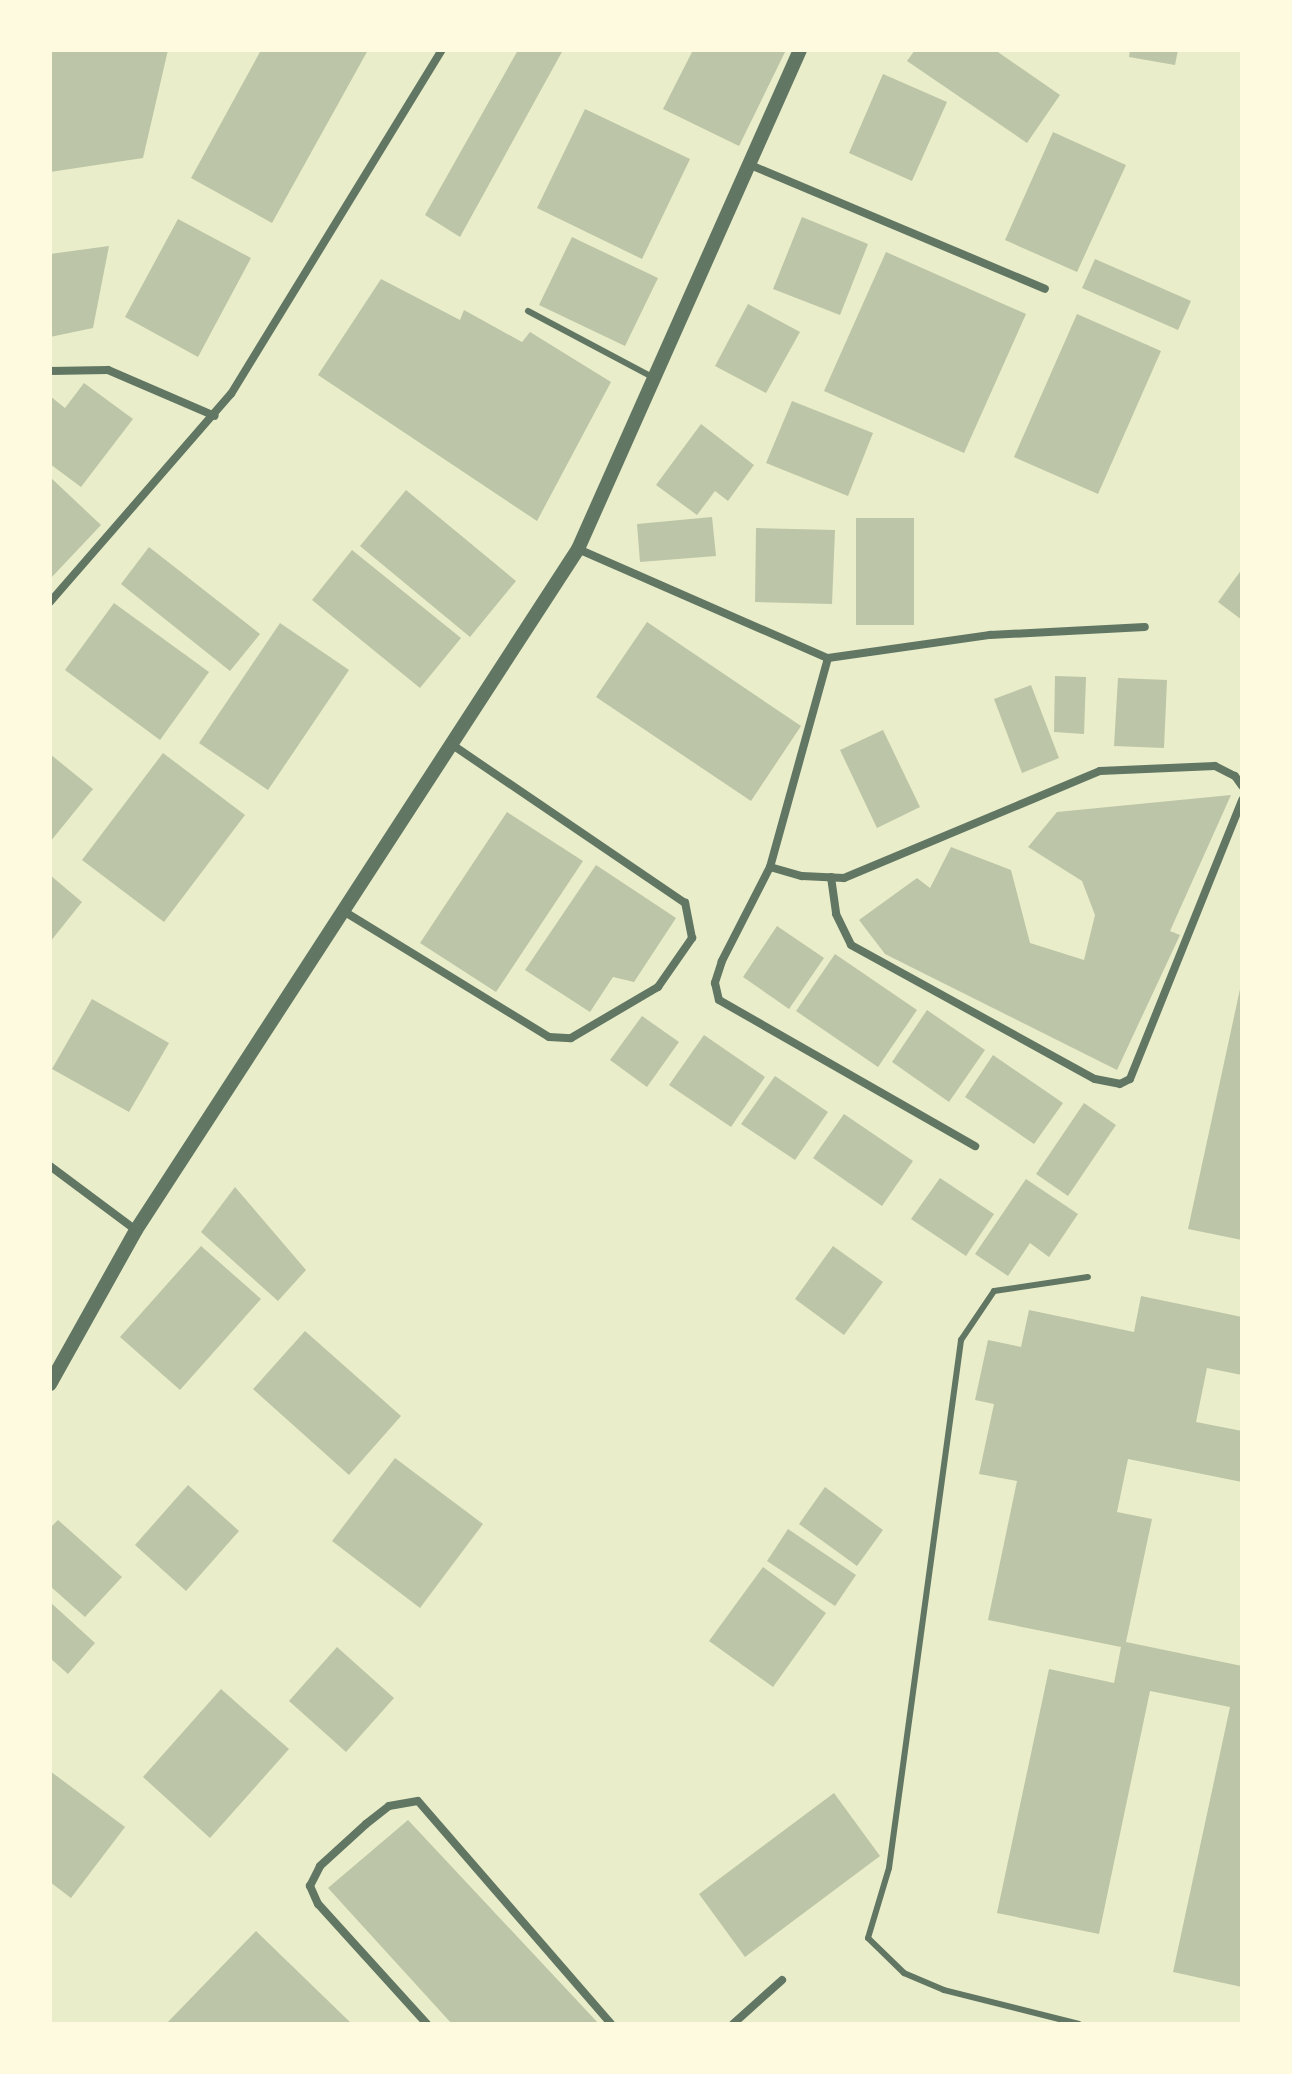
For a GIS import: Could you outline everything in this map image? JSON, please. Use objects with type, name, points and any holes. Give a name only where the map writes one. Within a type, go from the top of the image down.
[{"type":"street","points":[[50,602],[215,416],[442,50]]},
{"type":"street","points":[[50,1384],[136,1230],[454,746],[578,549],[800,50]]},
{"type":"street","points":[[748,164],[1045,289]]},
{"type":"street","points":[[50,371],[108,370],[215,416]]},
{"type":"street","points":[[578,549],[828,658],[990,635],[1145,627]]},
{"type":"street","points":[[828,658],[770,867],[722,961],[715,983],[719,1000],[975,1146]]},
{"type":"street","points":[[345,912],[549,1037],[571,1038],[658,987],[692,938],[685,903],[454,746]]},
{"type":"street","points":[[770,867],[844,878],[1100,771],[1215,766],[1235,776],[1242,786]]},
{"type":"street","points":[[831,877],[836,914],[851,945],[1095,1079],[1120,1084],[1130,1079],[1242,800]]},
{"type":"street","points":[[50,1166],[136,1230]]},
{"type":"street","points":[[427,2024],[318,1904],[310,1886],[320,1866],[366,1824],[389,1806],[418,1801],[611,2024]]},
{"type":"street","points":[[733,2024],[782,1980]]},
{"type":"lane","points":[[528,311],[656,378]]},
{"type":"lane","points":[[1079,2024],[944,1990],[904,1973],[868,1938],[889,1868],[961,1340],[994,1291],[1088,1277]]},
{"type":"building","points":[[50,50],[168,50],[143,158],[50,172]]},
{"type":"building","points":[[261,50],[368,50],[272,223],[191,178]]},
{"type":"building","points":[[518,50],[563,50],[460,237],[425,215]]},
{"type":"building","points":[[693,50],[786,50],[739,146],[663,109]]},
{"type":"building","points":[[915,50],[995,50],[1060,95],[1027,143],[907,61]]},
{"type":"building","points":[[1130,50],[1178,50],[1175,65],[1129,57]]},
{"type":"building","points":[[883,74],[947,102],[912,181],[849,153]]},
{"type":"building","points":[[585,109],[690,159],[642,259],[537,208]]},
{"type":"building","points":[[1053,132],[1126,165],[1077,272],[1005,240]]},
{"type":"building","points":[[802,217],[868,244],[840,315],[773,289]]},
{"type":"building","points":[[178,219],[251,258],[198,357],[125,317]]},
{"type":"building","points":[[572,237],[658,278],[625,346],[539,305]]},
{"type":"building","points":[[109,246],[93,328],[50,337],[50,254]]},
{"type":"building","points":[[886,252],[1026,314],[964,453],[824,391]]},
{"type":"building","points":[[1095,259],[1191,301],[1178,330],[1082,288]]},
{"type":"building","points":[[381,279],[460,320],[464,310],[522,342],[530,332],[611,382],[537,521],[318,375]]},
{"type":"building","points":[[748,304],[800,332],[766,393],[715,366]]},
{"type":"building","points":[[1077,314],[1161,351],[1098,494],[1014,457]]},
{"type":"building","points":[[84,383],[133,419],[81,487],[50,464],[50,396],[65,408]]},
{"type":"building","points":[[792,401],[873,433],[848,496],[766,463]]},
{"type":"building","points":[[701,424],[754,465],[728,501],[715,491],[697,515],[656,485]]},
{"type":"building","points":[[50,477],[101,525],[50,579]]},
{"type":"building","points":[[406,490],[516,581],[470,637],[360,546]]},
{"type":"building","points":[[712,517],[716,556],[640,562],[637,524]]},
{"type":"building","points":[[856,518],[914,518],[914,625],[856,625]]},
{"type":"building","points":[[756,528],[835,530],[832,604],[755,602]]},
{"type":"building","points":[[149,547],[260,634],[230,671],[121,584]]},
{"type":"building","points":[[352,550],[461,638],[420,688],[312,600]]},
{"type":"building","points":[[1242,569],[1242,620],[1218,602]]},
{"type":"building","points":[[114,603],[209,672],[160,740],[65,670]]},
{"type":"building","points":[[647,622],[801,726],[751,801],[596,697]]},
{"type":"building","points":[[280,623],[349,670],[268,790],[199,743]]},
{"type":"building","points":[[1055,676],[1086,677],[1084,734],[1054,732]]},
{"type":"building","points":[[1118,678],[1167,680],[1164,748],[1114,746]]},
{"type":"building","points":[[1031,685],[1059,758],[1022,773],[994,699]]},
{"type":"building","points":[[883,730],[920,807],[877,828],[840,750]]},
{"type":"building","points":[[163,753],[245,815],[164,922],[82,860]]},
{"type":"building","points":[[50,754],[93,789],[50,842]]},
{"type":"building","points":[[1231,795],[1170,931],[1180,935],[1117,1070],[885,954],[859,920],[917,878],[930,888],[951,847],[1011,870],[1030,943],[1084,960],[1095,915],[1082,881],[1028,847],[1057,812]]},
{"type":"building","points":[[507,812],[583,861],[496,992],[420,943]]},
{"type":"building","points":[[596,865],[676,918],[634,982],[613,977],[590,1012],[525,970]]},
{"type":"building","points":[[50,875],[82,902],[50,942]]},
{"type":"building","points":[[777,926],[824,958],[789,1009],[743,977]]},
{"type":"building","points":[[835,954],[917,1010],[878,1067],[796,1011]]},
{"type":"building","points":[[1242,980],[1242,1240],[1188,1229]]},
{"type":"building","points":[[92,999],[169,1043],[129,1112],[52,1069]]},
{"type":"building","points":[[927,1010],[985,1050],[949,1102],[892,1062]]},
{"type":"building","points":[[642,1016],[679,1042],[647,1087],[610,1060]]},
{"type":"building","points":[[704,1035],[765,1077],[731,1127],[669,1085]]},
{"type":"building","points":[[993,1055],[1063,1103],[1034,1144],[965,1097]]},
{"type":"building","points":[[775,1076],[828,1112],[795,1160],[741,1124]]},
{"type":"building","points":[[1084,1103],[1116,1125],[1068,1196],[1036,1174]]},
{"type":"building","points":[[844,1114],[913,1161],[882,1206],[813,1158]]},
{"type":"building","points":[[940,1178],[994,1214],[966,1256],[911,1219]]},
{"type":"building","points":[[1026,1179],[1078,1214],[1049,1257],[1030,1243],[1008,1276],[975,1254]]},
{"type":"building","points":[[235,1187],[306,1270],[278,1301],[201,1232]]},
{"type":"building","points":[[201,1246],[261,1299],[180,1390],[120,1337]]},
{"type":"building","points":[[833,1246],[883,1282],[844,1335],[795,1299]]},
{"type":"building","points":[[1141,1296],[1242,1317],[1242,1375],[1207,1368],[1196,1422],[1242,1431],[1242,1482],[1128,1459],[1117,1512],[1152,1519],[1126,1642],[1242,1666],[1242,1987],[1173,1972],[1230,1707],[1150,1691],[1099,1934],[997,1913],[1049,1669],[1114,1683],[1121,1647],[988,1620],[1017,1481],[979,1474],[994,1404],[975,1400],[988,1340],[1021,1347],[1029,1310],[1134,1332]]},
{"type":"building","points":[[305,1331],[401,1416],[349,1475],[253,1389]]},
{"type":"building","points":[[395,1458],[483,1524],[420,1608],[332,1541]]},
{"type":"building","points":[[188,1485],[239,1531],[186,1591],[135,1545]]},
{"type":"building","points":[[825,1487],[883,1530],[857,1566],[799,1524]]},
{"type":"building","points":[[58,1520],[122,1577],[85,1617],[50,1586],[50,1528]]},
{"type":"building","points":[[788,1529],[856,1575],[835,1606],[767,1561]]},
{"type":"building","points":[[763,1567],[826,1613],[773,1687],[709,1641]]},
{"type":"building","points":[[50,1602],[95,1643],[68,1674],[50,1658]]},
{"type":"building","points":[[337,1647],[394,1698],[346,1752],[289,1701]]},
{"type":"building","points":[[221,1689],[289,1749],[210,1838],[143,1777]]},
{"type":"building","points":[[50,1771],[125,1827],[71,1898],[50,1882]]},
{"type":"building","points":[[834,1793],[880,1856],[745,1957],[699,1894]]},
{"type":"building","points":[[408,1820],[599,2024],[452,2024],[328,1888]]},
{"type":"building","points":[[256,1931],[352,2024],[166,2024]]}]
